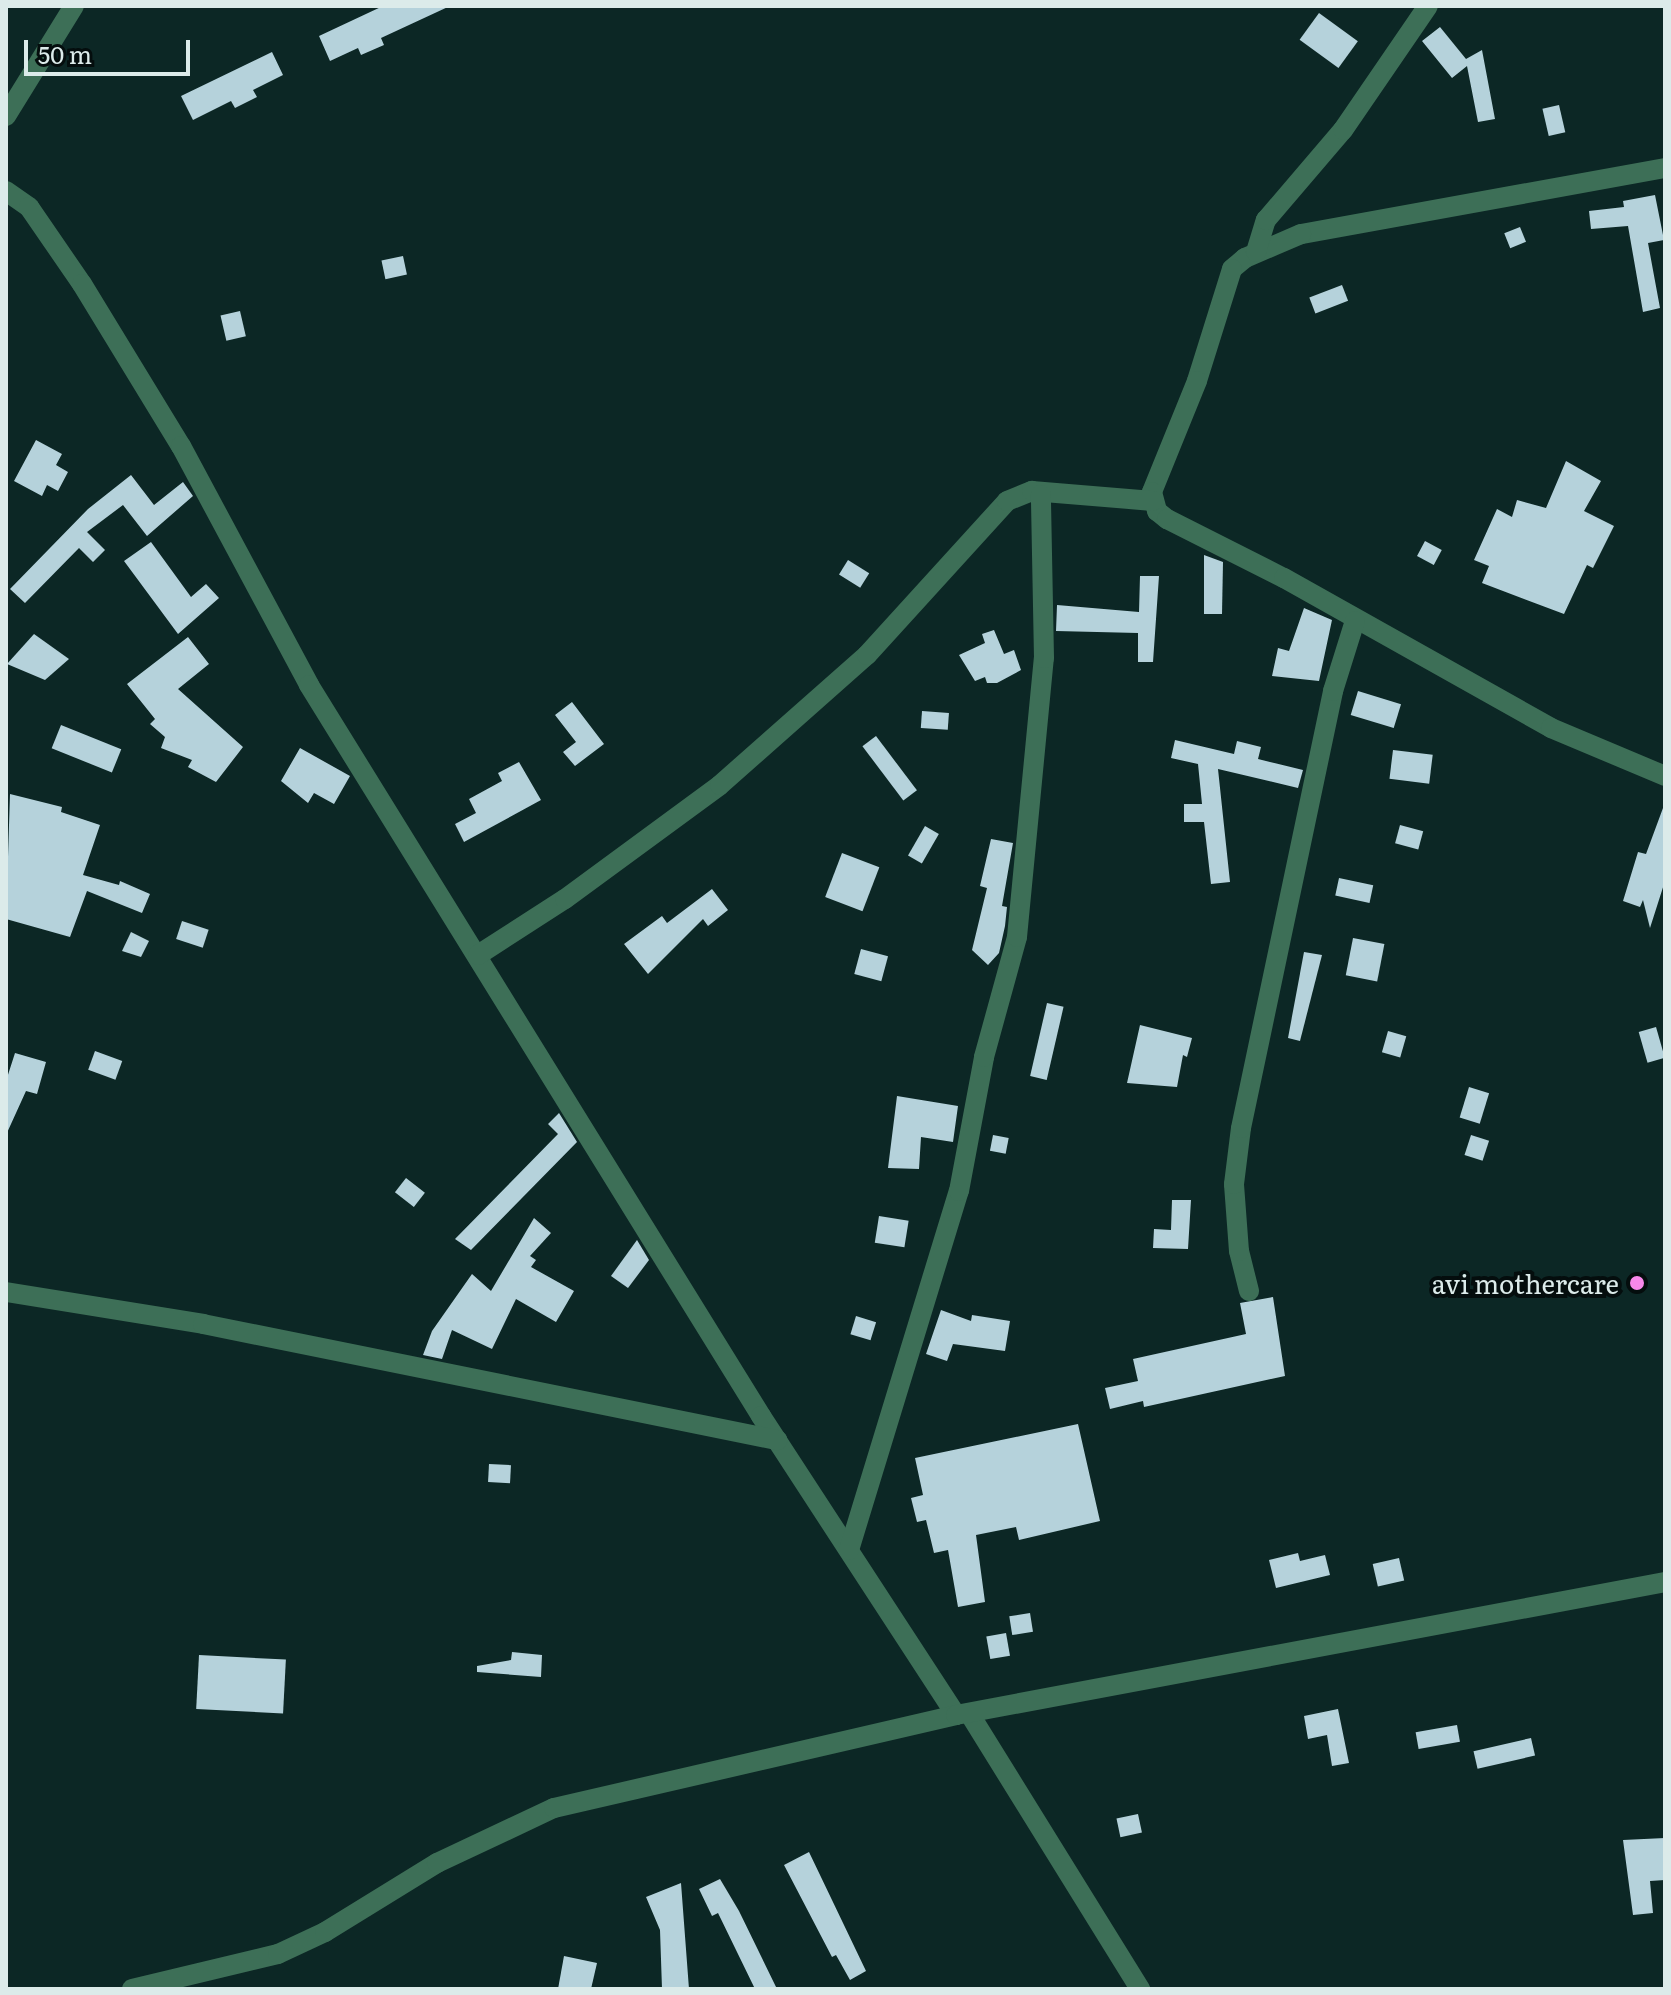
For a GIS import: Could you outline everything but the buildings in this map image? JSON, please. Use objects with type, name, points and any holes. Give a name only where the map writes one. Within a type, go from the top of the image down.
[{"type":"street","points":[[6,116],[74,6]]},
{"type":"street","points":[[1256,252],[1266,220],[1343,130],[1428,6]]},
{"type":"street","points":[[1665,168],[1301,234],[1256,252],[1232,269],[1197,381],[1152,492],[1153,501],[1167,519],[1284,578],[1355,621],[1551,728],[1665,776]]},
{"type":"street","points":[[6,191],[29,207],[91,298],[181,446],[309,685],[777,1440],[962,1714],[1140,1989]]},
{"type":"street","points":[[478,955],[565,899],[720,785],[867,655],[1007,501],[1032,491],[1041,495],[1153,501]]},
{"type":"street","points":[[849,1550],[959,1191],[984,1057],[1017,937],[1044,658],[1041,495]]},
{"type":"street","points":[[1249,1291],[1239,1251],[1234,1184],[1241,1128],[1333,691],[1355,621]]},
{"type":"street","points":[[6,1292],[203,1324],[777,1440]]},
{"type":"street","points":[[132,1989],[278,1954],[325,1932],[437,1863],[554,1808],[962,1714],[1665,1582]]},
{"type":"place","name":"avi mothercare","points":[[1637,1283]]}]
